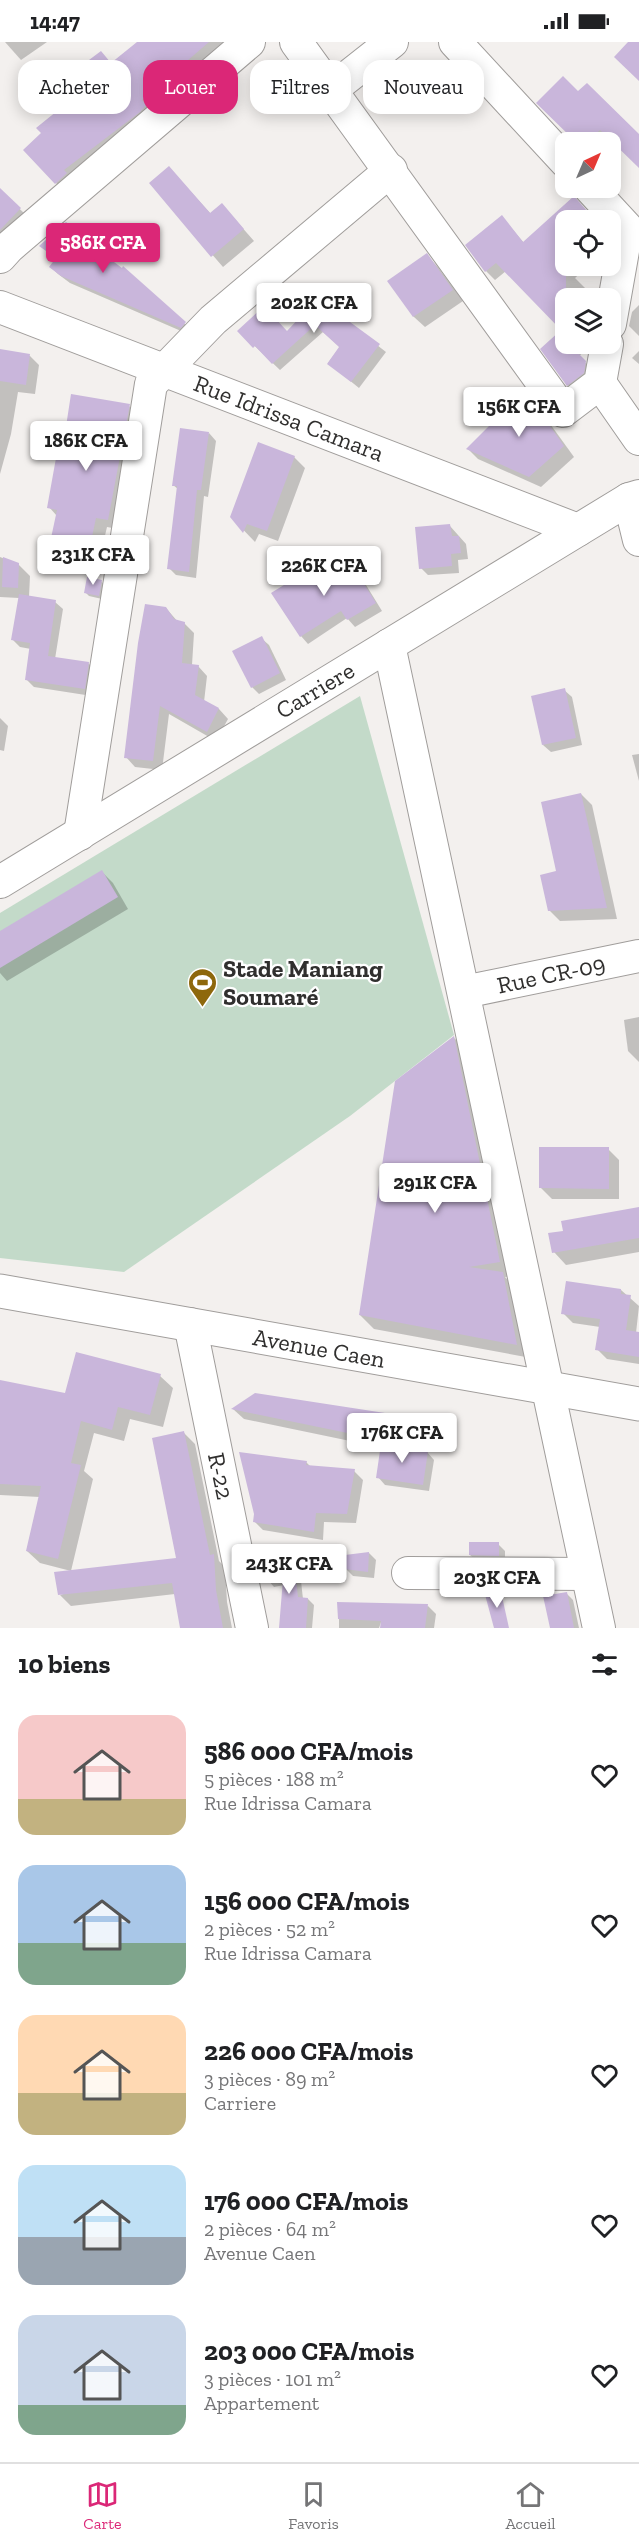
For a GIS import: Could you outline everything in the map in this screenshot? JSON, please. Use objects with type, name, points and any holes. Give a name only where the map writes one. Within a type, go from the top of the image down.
[{"type":"highway","name":"Avenue Caen","points":[[0,1291],[548,1390],[639,1404]]},
{"type":"street","points":[[0,256],[249,42]]},
{"type":"street","points":[[296,42],[309,60]]},
{"type":"street","points":[[351,74],[392,42]]},
{"type":"street","points":[[455,42],[555,150]]},
{"type":"street","points":[[349,114],[563,411],[600,383],[605,354]]},
{"type":"street","points":[[80,834],[151,384],[213,320],[391,170]]},
{"type":"street","points":[[603,198],[633,220],[618,288]]},
{"type":"street","name":"Rue Idrissa Camara","points":[[0,307],[578,530]]},
{"type":"street","points":[[600,383],[639,439]]},
{"type":"street","points":[[634,497],[639,540]]},
{"type":"street","name":"Carriere","points":[[0,882],[634,497]]},
{"type":"street","points":[[389,645],[599,1628]]},
{"type":"street","name":"Rue CR-09","points":[[464,992],[639,956]]},
{"type":"street","name":"R-22","points":[[190,1324],[252,1628]]},
{"type":"street","points":[[408,1573],[588,1574]]},
{"type":"green space","name":"Stade Maniang Soumaré","points":[[360,696],[454,1035],[350,1116],[124,1272],[0,1258],[0,913]]},
{"type":"building","points":[[137,42],[209,42],[188,60],[143,60],[143,108],[64,170],[67,173],[55,184],[23,150],[41,133],[36,128],[53,114],[131,114],[131,60],[115,60]]},
{"type":"building","points":[[628,42],[639,42],[639,81],[614,57]]},
{"type":"building","points":[[101,51],[108,60],[89,60]]},
{"type":"building","points":[[563,76],[578,91],[587,83],[639,134],[639,168],[621,150],[621,132],[600,130],[598,132],[566,132],[536,103]]},
{"type":"building","points":[[169,166],[210,213],[222,203],[244,229],[211,257],[149,183]]},
{"type":"building","points":[[0,188],[21,208],[0,230]]},
{"type":"building","points":[[572,198],[576,198],[586,210],[558,210]]},
{"type":"building","points":[[555,213],[555,276],[566,276],[566,288],[555,288],[555,324],[496,263],[485,272],[465,245],[502,215],[523,242]]},
{"type":"building","points":[[66,222],[84,236],[82,238],[122,268],[123,266],[186,322],[181,328],[61,276],[49,267],[56,258],[39,246]]},
{"type":"building","points":[[427,253],[453,290],[413,317],[387,281]]},
{"type":"building","points":[[331,284],[350,302],[339,314],[380,344],[351,382],[327,364],[339,347],[315,325],[272,364],[237,331],[264,306],[287,331]]},
{"type":"building","points":[[555,335],[555,354],[579,354],[586,361],[584,373],[567,386],[540,349]]},
{"type":"building","points":[[0,349],[30,354],[26,385],[0,381]]},
{"type":"building","points":[[525,390],[564,446],[529,477],[466,449]]},
{"type":"building","points":[[71,394],[130,404],[108,520],[96,518],[87,560],[48,552],[57,510],[47,508],[56,458],[61,459]]},
{"type":"building","points":[[180,428],[209,432],[201,490],[197,490],[189,572],[167,569],[177,486],[172,486]]},
{"type":"building","points":[[258,442],[295,456],[267,531],[247,524],[243,533],[230,517]]},
{"type":"building","points":[[450,524],[452,536],[459,536],[461,553],[451,554],[452,566],[419,569],[415,527]]},
{"type":"building","points":[[3,557],[19,563],[18,588],[2,587]]},
{"type":"building","points":[[348,558],[376,603],[347,620],[341,611],[300,637],[271,593],[300,575],[305,583]]},
{"type":"building","points":[[87,577],[102,580],[99,596],[84,593]]},
{"type":"building","points":[[19,594],[56,600],[48,656],[89,662],[85,689],[25,680],[30,643],[11,640]]},
{"type":"building","points":[[145,604],[166,607],[174,619],[185,622],[182,663],[199,665],[195,695],[219,708],[207,732],[160,706],[153,761],[124,758]]},
{"type":"building","points":[[262,636],[280,673],[251,688],[232,651]]},
{"type":"building","points":[[565,688],[576,738],[542,745],[531,696]]},
{"type":"building","points":[[581,793],[607,908],[548,911],[540,875],[556,871],[541,802]]},
{"type":"building","points":[[102,870],[118,897],[0,968],[0,931]]},
{"type":"building","points":[[454,1036],[500,1262],[469,1267],[503,1272],[517,1345],[359,1315],[395,1081]]},
{"type":"building","points":[[539,1147],[609,1147],[609,1189],[539,1188]]},
{"type":"building","points":[[639,1207],[639,1238],[552,1253],[548,1233],[563,1231],[561,1221]]},
{"type":"building","points":[[566,1281],[621,1289],[621,1294],[631,1295],[626,1330],[639,1332],[639,1357],[595,1350],[600,1319],[561,1314]]},
{"type":"building","points":[[76,1352],[161,1374],[150,1415],[118,1407],[112,1430],[81,1421],[71,1463],[81,1465],[58,1559],[26,1551],[41,1486],[0,1484],[0,1380],[65,1393]]},
{"type":"building","points":[[255,1393],[398,1415],[367,1437],[231,1409]]},
{"type":"building","points":[[184,1431],[210,1555],[214,1554],[216,1590],[223,1628],[180,1628],[172,1583],[58,1595],[54,1572],[176,1558],[152,1438]]},
{"type":"building","points":[[381,1444],[428,1451],[423,1485],[376,1478]]},
{"type":"building","points":[[239,1452],[307,1461],[306,1465],[355,1469],[347,1514],[316,1513],[314,1532],[253,1522],[254,1514]]},
{"type":"building","points":[[469,1542],[499,1542],[499,1556],[469,1555]]},
{"type":"building","points":[[369,1552],[368,1572],[344,1569],[345,1555]]},
{"type":"building","points":[[285,1555],[293,1555],[298,1597],[308,1598],[306,1628],[279,1628],[283,1579],[267,1581],[265,1565],[285,1563]]},
{"type":"building","points":[[484,1591],[501,1592],[509,1628],[494,1628]]},
{"type":"building","points":[[567,1592],[574,1628],[550,1628],[543,1596]]},
{"type":"building","points":[[337,1602],[428,1604],[425,1628],[380,1628],[381,1621],[338,1619]]},
{"type":"place","name":"Stade Maniang Soumaré","points":[[202,1008]]}]
